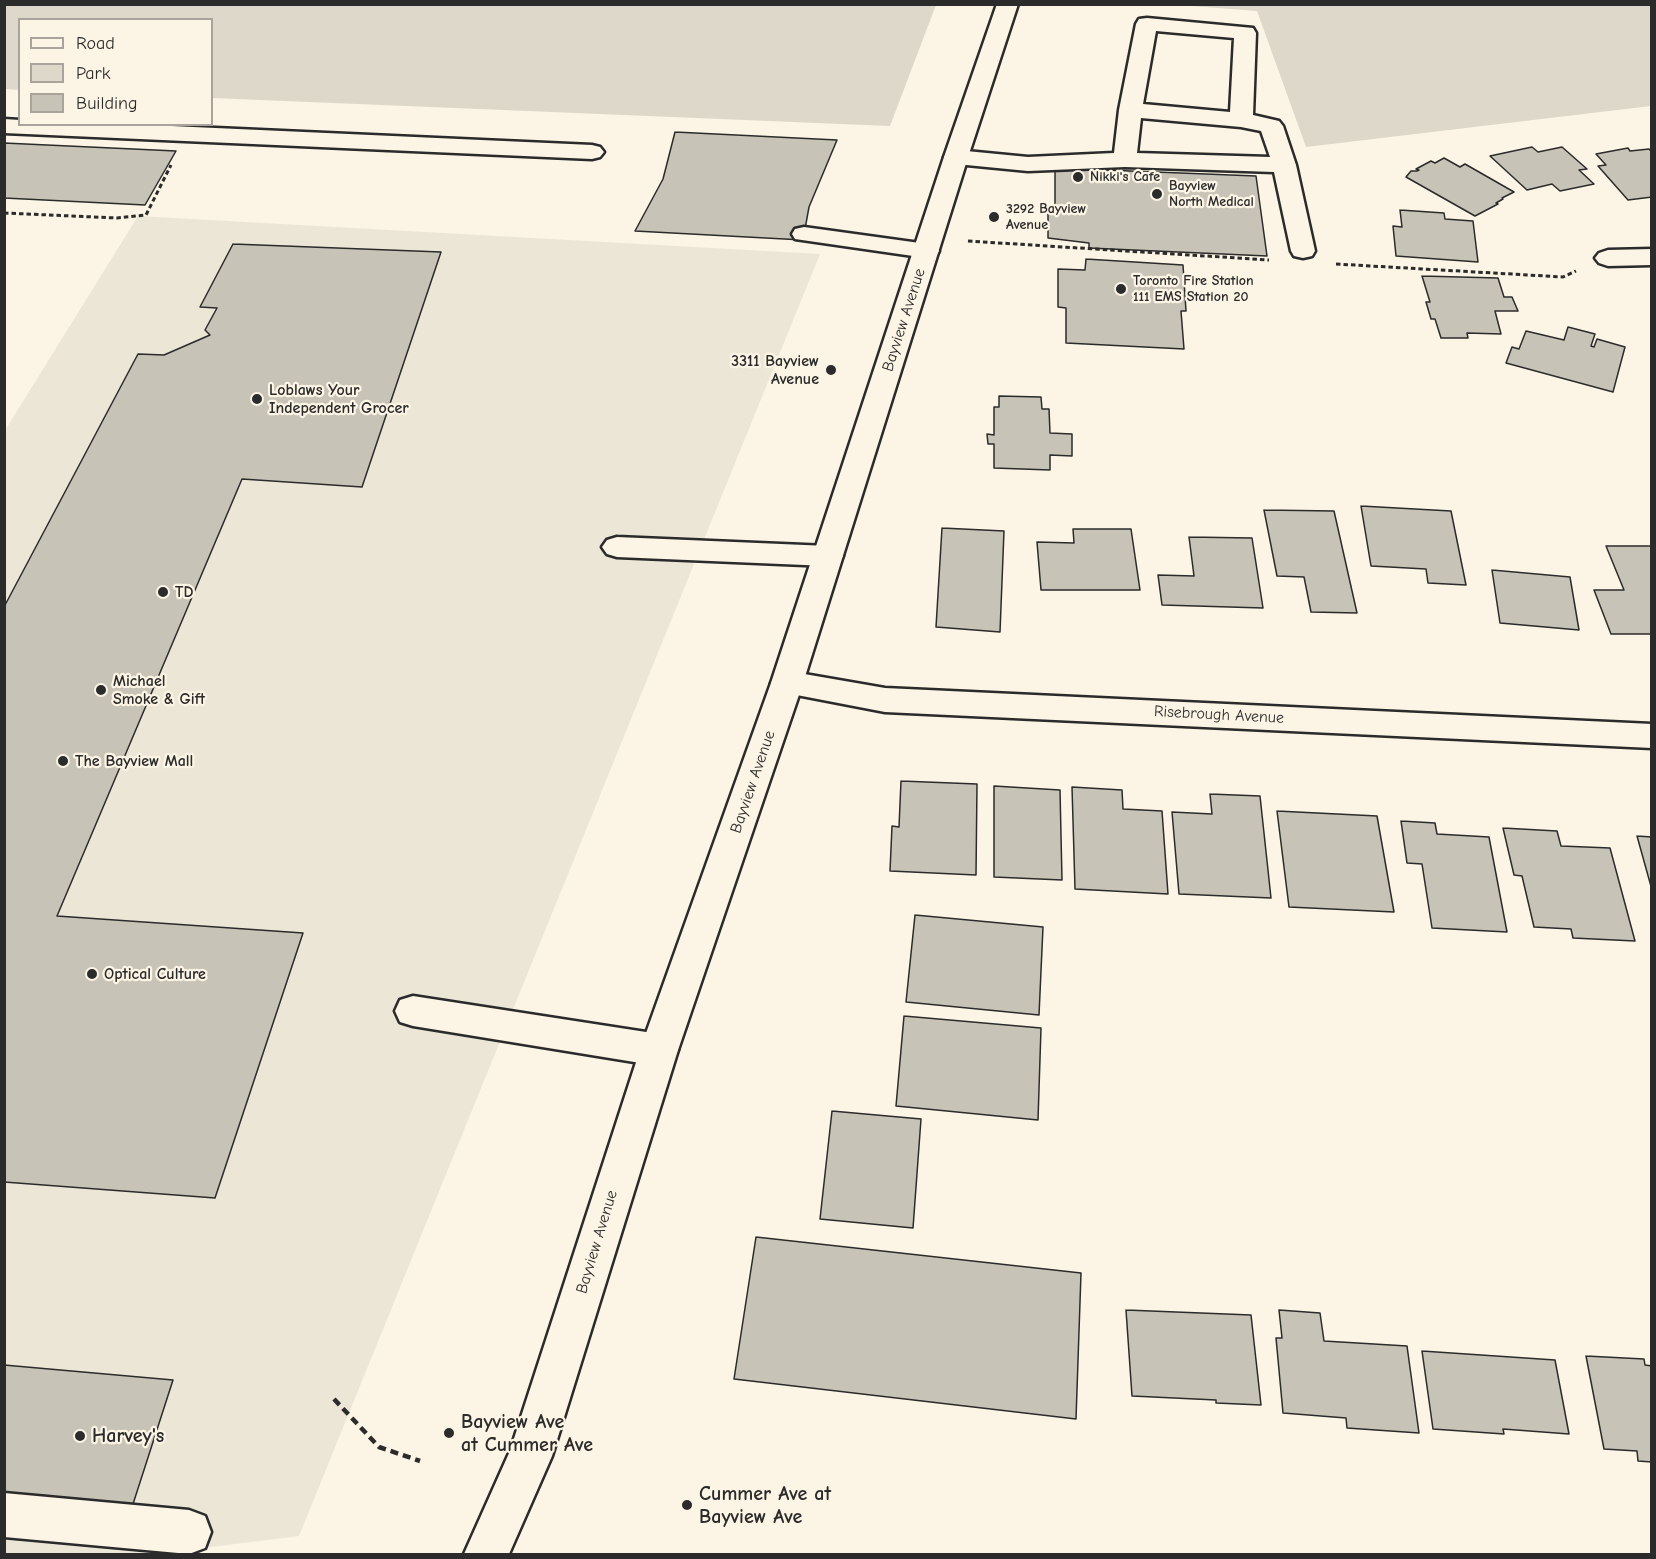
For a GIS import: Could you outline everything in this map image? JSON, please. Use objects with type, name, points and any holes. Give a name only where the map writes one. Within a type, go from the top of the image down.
[{"type":"main road","name":"Bayview Avenue","points":[[486,1554],[530,1456],[659,1050],[787,683],[956,157],[1008,4]]},
{"type":"main road","points":[[1125,159],[1130,110],[1147,24],[1245,33],[1241,120]]},
{"type":"main road","points":[[1130,110],[1241,120],[1271,126],[1284,165],[1303,251]]},
{"type":"main road","points":[[4,126],[592,152]]},
{"type":"main road","points":[[956,157],[1028,164],[1125,159],[1284,165]]},
{"type":"main road","points":[[804,234],[927,251]]},
{"type":"main road","points":[[1608,258],[1652,257]]},
{"type":"main road","points":[[617,547],[828,556]]},
{"type":"main road","name":"Risebrough Avenue","points":[[787,683],[885,700],[1652,736]]},
{"type":"main road","points":[[412,1011],[659,1050]]},
{"type":"main road","points":[[4,1515],[189,1532]]},
{"type":"path","points":[[4,213],[117,218],[146,215],[186,134]]},
{"type":"path","points":[[334,1399],[379,1447],[420,1461]]},
{"type":"shaded area","points":[[138,216],[820,254],[299,1536],[155,1554],[5,1554],[4,432]]},
{"type":"green space","points":[[5,4],[936,4],[890,126],[213,98],[213,18],[18,18],[18,90],[5,89]]},
{"type":"green space","points":[[1179,5],[1651,5],[1651,106],[1306,147],[1257,11]]},
{"type":"building","points":[[675,132],[837,140],[809,207],[803,240],[635,231],[663,179]]},
{"type":"building","points":[[4,143],[176,151],[145,205],[4,198]]},
{"type":"building","points":[[1532,147],[1538,152],[1562,147],[1587,169],[1579,170],[1594,184],[1560,191],[1552,184],[1527,190],[1490,156]]},
{"type":"building","points":[[1628,148],[1630,151],[1649,149],[1652,152],[1652,197],[1628,200],[1598,166],[1606,165],[1596,154]]},
{"type":"building","points":[[1444,158],[1460,167],[1465,164],[1514,192],[1502,198],[1496,203],[1498,204],[1475,216],[1406,177],[1411,171],[1419,170],[1416,169],[1431,161],[1435,163]]},
{"type":"building","name":"Bayview North Medical","points":[[1055,168],[1256,176],[1267,256],[1089,248],[1089,243],[1048,238],[1048,212],[1055,212]]},
{"type":"building","points":[[1400,210],[1444,213],[1445,219],[1473,221],[1478,262],[1396,256],[1393,226],[1402,227]]},
{"type":"building","name":"The Bayview Mall","points":[[233,244],[441,252],[362,487],[242,479],[57,916],[303,933],[215,1198],[4,1182],[4,607],[138,354],[164,355],[210,335],[205,330],[217,308],[200,307]]},
{"type":"building","name":"Toronto Fire Station 111 EMS Station 20","points":[[1086,259],[1183,265],[1186,311],[1181,311],[1184,349],[1066,343],[1066,308],[1058,307],[1058,269],[1085,270]]},
{"type":"building","points":[[1422,276],[1498,278],[1504,297],[1512,297],[1518,311],[1495,311],[1501,334],[1467,333],[1468,338],[1441,338],[1435,319],[1431,319],[1426,302],[1430,302]]},
{"type":"building","points":[[1568,327],[1595,334],[1591,346],[1594,347],[1597,339],[1625,347],[1613,392],[1506,363],[1512,347],[1519,349],[1526,331],[1564,340]]},
{"type":"building","points":[[999,396],[1041,397],[1042,409],[1049,409],[1050,433],[1072,434],[1072,456],[1050,455],[1050,470],[994,468],[994,444],[988,444],[987,434],[994,435],[994,407],[999,407]]},
{"type":"building","points":[[1361,506],[1451,511],[1466,585],[1428,583],[1426,569],[1371,566]]},
{"type":"building","points":[[1264,510],[1334,511],[1357,613],[1311,612],[1304,577],[1277,576]]},
{"type":"building","points":[[942,528],[1004,531],[1000,632],[936,627]]},
{"type":"building","points":[[1073,529],[1131,529],[1140,590],[1041,590],[1037,542],[1074,543]]},
{"type":"building","points":[[1189,537],[1252,538],[1263,608],[1162,605],[1158,575],[1194,576]]},
{"type":"building","points":[[1606,546],[1652,546],[1652,634],[1611,634],[1594,590],[1624,590]]},
{"type":"building","points":[[1492,570],[1570,577],[1579,630],[1500,623]]},
{"type":"building","points":[[901,781],[977,784],[976,875],[890,871],[892,826],[899,827]]},
{"type":"building","points":[[994,786],[1060,790],[1062,880],[994,877]]},
{"type":"building","points":[[1072,787],[1122,790],[1123,809],[1162,811],[1168,894],[1075,889]]},
{"type":"building","points":[[1210,794],[1260,796],[1271,898],[1179,894],[1172,812],[1212,814]]},
{"type":"building","points":[[1277,811],[1377,816],[1394,912],[1289,907]]},
{"type":"building","points":[[1401,821],[1435,823],[1437,834],[1489,837],[1507,932],[1432,928],[1422,864],[1407,863]]},
{"type":"building","points":[[1503,828],[1557,831],[1561,846],[1610,848],[1635,941],[1573,938],[1571,929],[1534,927],[1522,876],[1514,875]]},
{"type":"building","points":[[1637,836],[1652,837],[1652,890]]},
{"type":"building","points":[[915,915],[1043,927],[1039,1015],[906,1002]]},
{"type":"building","points":[[904,1016],[1041,1028],[1038,1120],[896,1106]]},
{"type":"building","points":[[832,1111],[921,1119],[913,1228],[820,1219]]},
{"type":"building","points":[[756,1237],[1081,1273],[1076,1419],[734,1379]]},
{"type":"building","points":[[1126,1310],[1251,1315],[1261,1405],[1216,1403],[1216,1400],[1132,1396]]},
{"type":"building","points":[[1279,1310],[1320,1313],[1324,1341],[1407,1346],[1419,1433],[1347,1428],[1346,1418],[1283,1413],[1276,1338],[1282,1338]]},
{"type":"building","points":[[1422,1351],[1555,1360],[1569,1434],[1503,1429],[1504,1434],[1433,1429]]},
{"type":"building","points":[[1586,1356],[1644,1359],[1645,1365],[1652,1366],[1652,1462],[1638,1461],[1637,1451],[1604,1449]]},
{"type":"building","name":"Harvey's","points":[[4,1365],[173,1380],[133,1504],[4,1492]]},
{"type":"place","name":"Nikki's Cafe","points":[[1078,177]]},
{"type":"place","name":"Bayview North Medical","points":[[1157,194]]},
{"type":"place","name":"3292 Bayview Avenue","points":[[994,217]]},
{"type":"place","name":"Toronto Fire Station 111 EMS Station 20","points":[[1121,289]]},
{"type":"place","name":"3311 Bayview Avenue","points":[[831,370]]},
{"type":"place","name":"Loblaws Your Independent Grocer","points":[[257,399]]},
{"type":"place","name":"TD","points":[[163,592]]},
{"type":"place","name":"Michael Smoke & Gift","points":[[101,690]]},
{"type":"place","name":"The Bayview Mall","points":[[63,761]]},
{"type":"place","name":"Optical Culture","points":[[92,974]]},
{"type":"place","name":"Bayview Ave at Cummer Ave","points":[[449,1433]]},
{"type":"place","name":"Harvey's","points":[[80,1436]]},
{"type":"place","name":"Cummer Ave at Bayview Ave","points":[[687,1505]]}]
